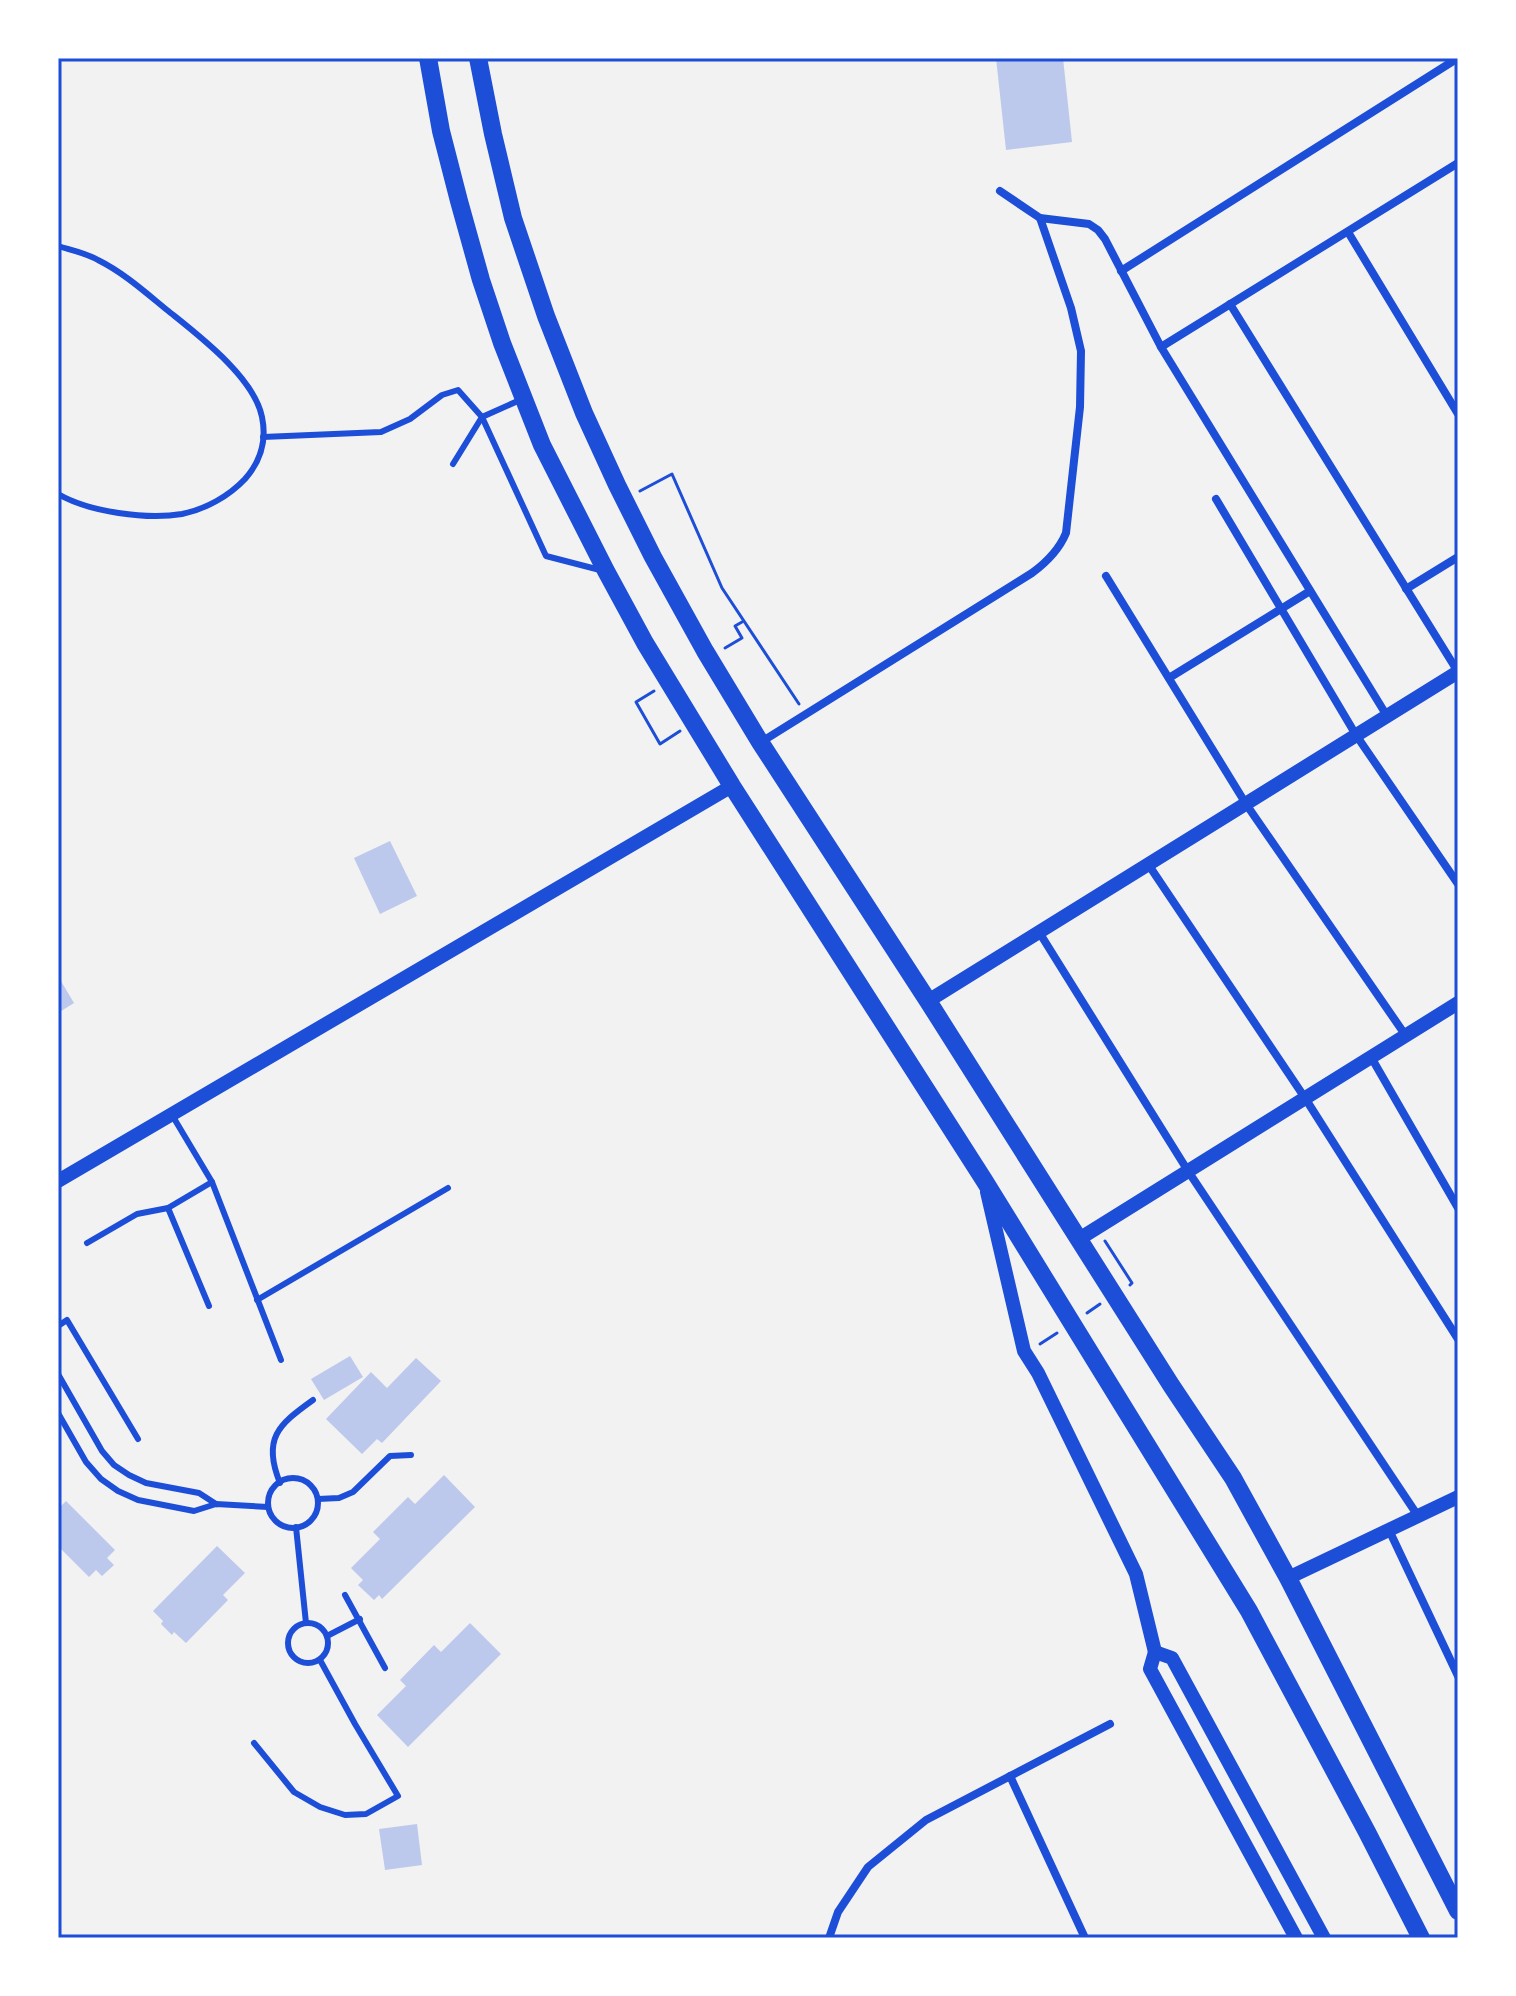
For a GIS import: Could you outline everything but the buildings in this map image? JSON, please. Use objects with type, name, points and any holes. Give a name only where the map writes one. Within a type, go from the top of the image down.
[{"type":"highway","points":[[428,58],[441,131],[481,280],[542,445],[606,571],[645,643],[732,786],[984,1180],[1249,1611],[1421,1938]]},
{"type":"highway","points":[[478,58],[513,218],[546,316],[584,413],[653,557],[760,742],[1233,1478],[1288,1578],[1458,1911]]},
{"type":"street","points":[[1121,271],[1458,58]]},
{"type":"street","points":[[1161,347],[1455,165],[1458,176]]},
{"type":"street","points":[[1000,191],[1040,218],[1089,224],[1105,239],[1161,347],[1387,716]]},
{"type":"street","points":[[760,742],[1032,573],[1046,563],[1063,540],[1080,407],[1081,351],[1071,308],[1040,218]]},
{"type":"street","points":[[1348,232],[1458,414]]},
{"type":"street","points":[[928,1001],[1458,672],[1230,304]]},
{"type":"street","points":[[1216,499],[1356,735],[1458,884]]},
{"type":"street","points":[[1406,589],[1458,557]]},
{"type":"street","points":[[1106,576],[1246,804],[1406,1036]]},
{"type":"street","points":[[1169,678],[1310,591]]},
{"type":"street","points":[[58,1181],[732,786]]},
{"type":"street","points":[[1148,864],[1305,1098],[1458,1339]]},
{"type":"street","points":[[1039,932],[1188,1171],[1418,1516]]},
{"type":"street","points":[[1079,1239],[1458,1003]]},
{"type":"street","points":[[1371,1057],[1458,1208]]},
{"type":"street","points":[[984,1180],[1024,1351],[1038,1373],[1136,1574],[1155,1652],[1150,1669],[1296,1938]]},
{"type":"street","points":[[1288,1578],[1458,1497]]},
{"type":"street","points":[[1389,1530],[1458,1676]]},
{"type":"street","points":[[1155,1652],[1172,1658],[1324,1938]]},
{"type":"street","points":[[829,1938],[838,1912],[868,1867],[926,1820],[1110,1724]]},
{"type":"street","points":[[1010,1776],[1085,1938]]},
{"type":"lane","points":[[58,246],[97,259],[132,281],[202,339],[234,370],[255,399],[262,417],[263,437],[262,452],[254,468],[237,487],[216,502],[182,514],[110,512],[70,501],[58,494]]},
{"type":"lane","points":[[263,437],[381,432],[410,419],[442,395],[458,390],[482,417],[546,556],[606,571]]},
{"type":"lane","points":[[453,464],[482,417],[523,399]]},
{"type":"lane","points":[[172,1114],[212,1182],[281,1360]]},
{"type":"lane","points":[[87,1243],[137,1214],[168,1208],[212,1182]]},
{"type":"lane","points":[[257,1300],[448,1188]]},
{"type":"lane","points":[[168,1208],[209,1306]]},
{"type":"lane","points":[[58,1326],[67,1320],[138,1439]]},
{"type":"lane","points":[[58,1374],[102,1451],[114,1465],[146,1483],[199,1493],[216,1504]]},
{"type":"lane","points":[[280,1483],[272,1464],[272,1443],[287,1419],[313,1400]]},
{"type":"lane","points":[[58,1413],[86,1462],[101,1479],[138,1500],[194,1511],[216,1504],[268,1507]]},
{"type":"lane","points":[[318,1499],[339,1498],[353,1492],[390,1456],[411,1455]]},
{"type":"lane","points":[[101,1479],[114,1465]]},
{"type":"lane","points":[[284,1479],[306,1481],[318,1499],[317,1511],[302,1527],[280,1525],[268,1507],[269,1495],[284,1479]]},
{"type":"lane","points":[[296,1527],[306,1623]]},
{"type":"lane","points":[[345,1595],[385,1668]]},
{"type":"lane","points":[[327,1636],[360,1619]]},
{"type":"lane","points":[[306,1623],[317,1624],[327,1636],[327,1651],[320,1660],[310,1663],[300,1662],[292,1655],[288,1645],[296,1627],[306,1623]]},
{"type":"lane","points":[[254,1743],[294,1792],[320,1807],[345,1815],[366,1814],[398,1796],[320,1660]]},
{"type":"path","points":[[624,499],[672,474],[722,588],[800,706]]},
{"type":"path","points":[[715,654],[742,638],[735,626],[743,622]]},
{"type":"path","points":[[660,744],[636,702],[663,686]]},
{"type":"path","points":[[1096,1228],[1132,1283]]}]
